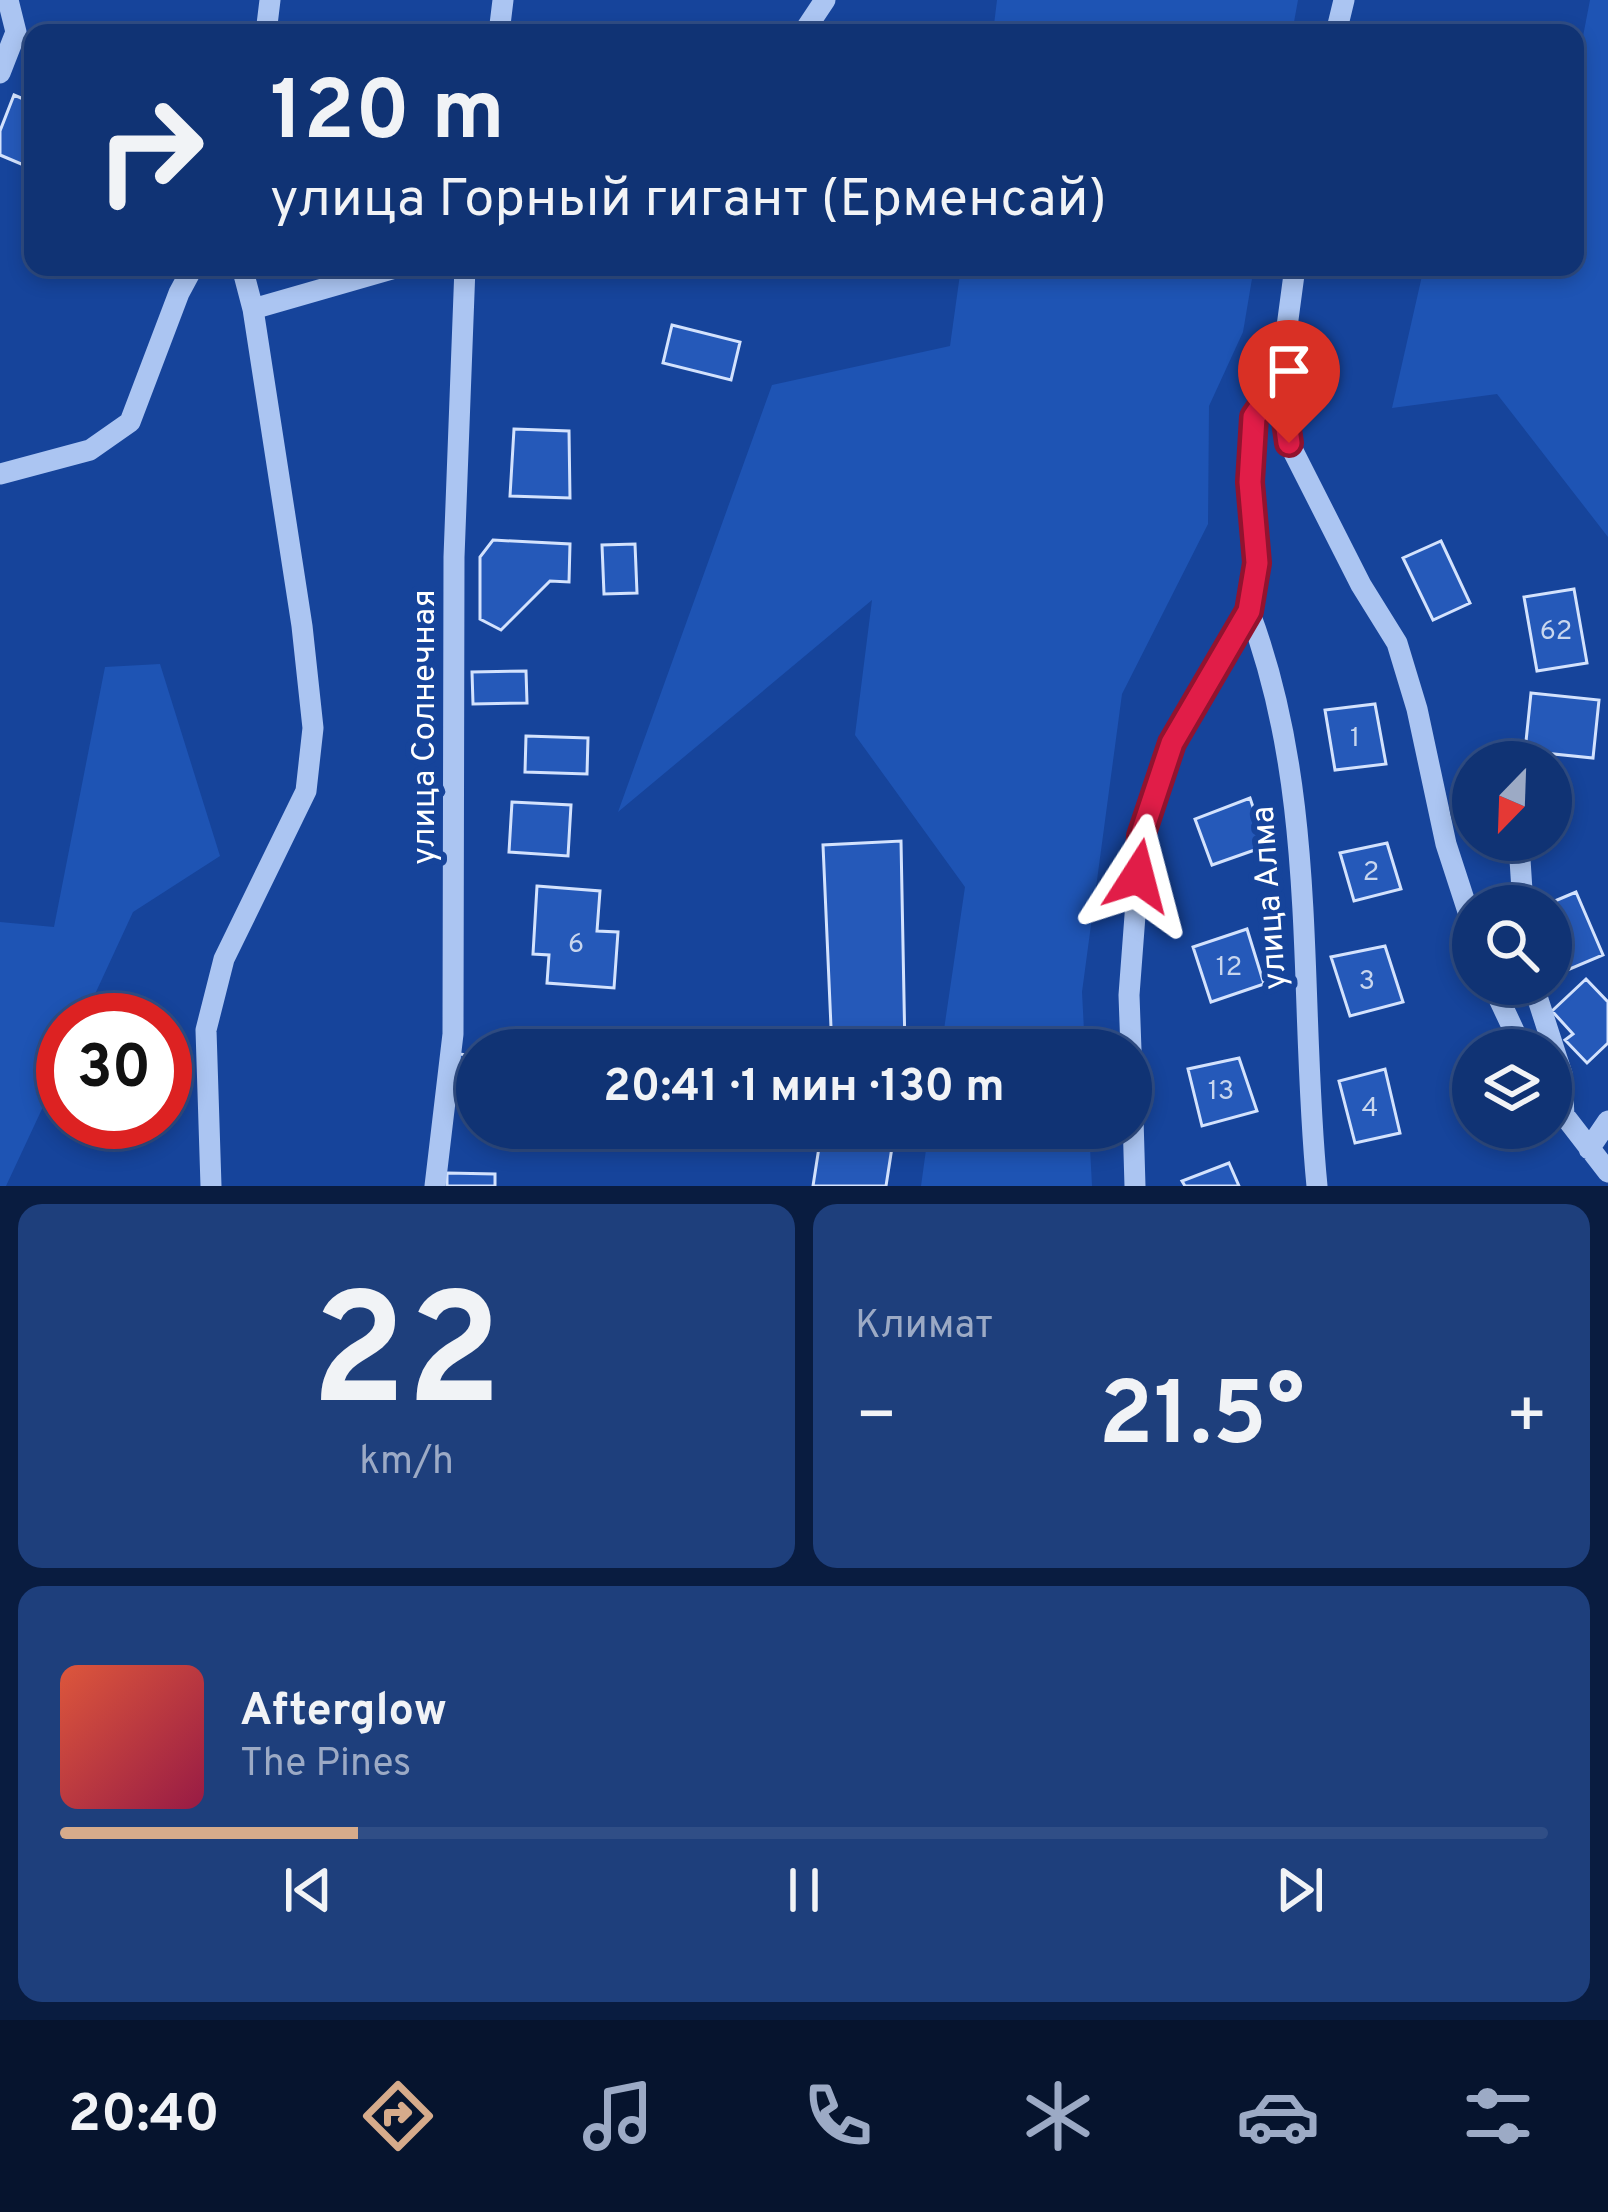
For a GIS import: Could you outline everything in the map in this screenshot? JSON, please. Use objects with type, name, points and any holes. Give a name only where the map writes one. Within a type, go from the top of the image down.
[{"type":"street","points":[[0,73],[16,32],[8,0]]},
{"type":"street","points":[[0,474],[91,451],[130,422],[189,276]]},
{"type":"street","points":[[211,1186],[206,1030],[224,959],[306,791],[313,728],[302,626],[244,276]]},
{"type":"street","points":[[253,309],[368,276]]},
{"type":"street","name":"улица Солнечная","points":[[435,1186],[453,1034],[454,557],[465,276]]},
{"type":"street","points":[[1294,276],[1280,379],[1289,443],[1361,585],[1397,643],[1459,885]]},
{"type":"street","points":[[1131,1029],[1141,836],[1172,743],[1249,611],[1257,563],[1250,482],[1254,417],[1280,379]]},
{"type":"street","name":"улица Алма","points":[[1249,611],[1268,662],[1290,770],[1306,938],[1316,1186]]},
{"type":"street","points":[[1589,1149],[1608,1121]]},
{"type":"street","points":[[1572,1127],[1608,1172]]},
{"type":"street","points":[[1134,1149],[1135,1186]]},
{"type":"shaded area","points":[[997,0],[1298,0],[1294,24],[994,24]]},
{"type":"shaded area","points":[[1590,0],[1608,0],[1608,537],[1497,394],[1392,408],[1422,276],[1584,276],[1584,31]]},
{"type":"shaded area","points":[[960,276],[1252,276],[1243,332],[1209,406],[1208,524],[1122,694],[1082,992],[1084,1029],[944,1029],[965,887],[855,735],[872,600],[618,812],[772,385],[950,346]]},
{"type":"shaded area","points":[[160,664],[220,856],[133,912],[96,993],[36,993],[36,1122],[6,1186],[0,1186],[0,922],[54,927],[105,667]]},
{"type":"shaded area","points":[[926,1149],[1090,1149],[1092,1186],[921,1186]]},
{"type":"building","points":[[14,95],[24,99],[24,165],[0,155],[0,131]]},
{"type":"building","points":[[672,325],[740,342],[731,380],[663,363]]},
{"type":"building","points":[[514,429],[569,431],[570,498],[510,496]]},
{"type":"building","points":[[493,540],[570,544],[569,582],[550,581],[501,630],[480,619],[480,557]]},
{"type":"building","points":[[1441,541],[1470,603],[1433,620],[1403,558]]},
{"type":"building","points":[[635,544],[637,593],[604,594],[602,545]]},
{"type":"building","points":[[1574,589],[1587,663],[1537,671],[1524,597]]},
{"type":"building","points":[[526,671],[527,703],[473,704],[472,672]]},
{"type":"building","points":[[1531,693],[1599,700],[1593,758],[1572,756],[1572,741],[1526,741]]},
{"type":"building","points":[[1375,704],[1386,764],[1335,770],[1325,710]]},
{"type":"building","points":[[526,736],[588,738],[587,774],[525,772]]},
{"type":"building","points":[[1250,798],[1266,846],[1212,865],[1195,819]]},
{"type":"building","points":[[512,802],[571,805],[568,856],[509,852]]},
{"type":"building","points":[[901,841],[905,1029],[831,1029],[823,845]]},
{"type":"building","points":[[1387,843],[1401,889],[1354,901],[1340,853]]},
{"type":"building","points":[[537,886],[600,891],[597,931],[618,932],[614,988],[547,983],[549,955],[533,954]]},
{"type":"building","points":[[1576,892],[1603,955],[1572,968],[1572,894]]},
{"type":"building","points":[[1247,929],[1264,984],[1211,1002],[1193,947]]},
{"type":"building","points":[[1385,946],[1403,1002],[1350,1016],[1331,957]]},
{"type":"building","points":[[1586,979],[1608,1002],[1608,1043],[1587,1063],[1572,1047],[1572,1029],[1552,1011],[1558,1005],[1572,1005],[1572,992]]},
{"type":"building","points":[[1239,1058],[1257,1111],[1202,1126],[1188,1069]]},
{"type":"building","points":[[1385,1069],[1400,1133],[1355,1143],[1339,1081]]},
{"type":"building","points":[[819,1149],[892,1149],[886,1186],[813,1186]]},
{"type":"building","points":[[1229,1163],[1239,1186],[1185,1186],[1182,1181]]},
{"type":"building","points":[[447,1173],[495,1174],[495,1186],[447,1186]]},
{"type":"route","points":[[1138,876],[1141,836],[1172,743],[1249,611],[1257,563],[1250,482],[1254,417],[1280,379],[1289,443]]}]
